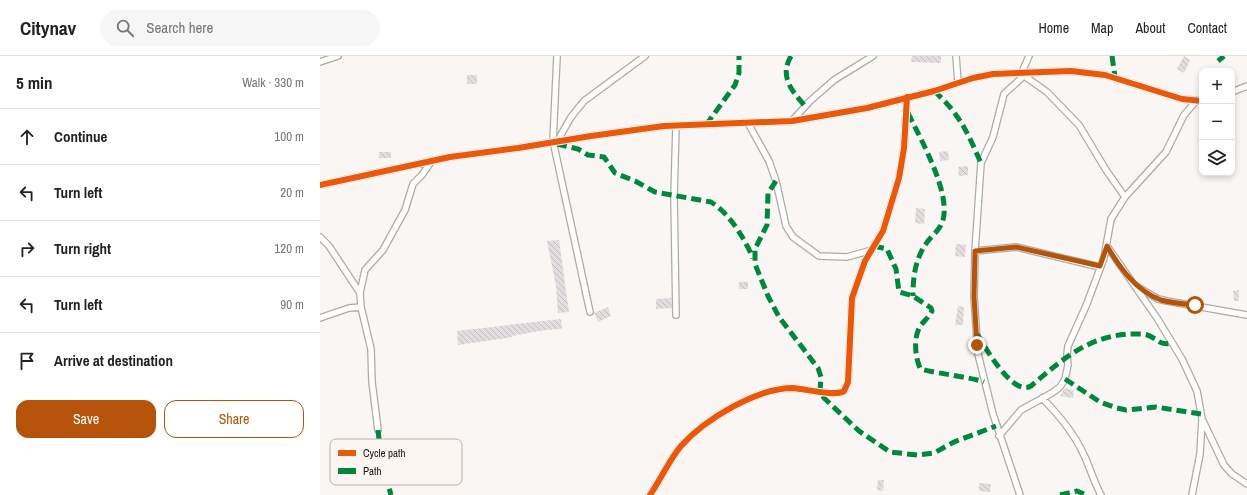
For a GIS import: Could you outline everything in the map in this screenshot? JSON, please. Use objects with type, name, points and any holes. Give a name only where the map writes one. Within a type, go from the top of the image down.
[{"type":"street","points":[[320,62],[338,56]]},
{"type":"street","points":[[557,56],[555,141],[590,312]]},
{"type":"street","points":[[637,63],[639,56]]},
{"type":"street","points":[[555,141],[584,101],[646,56]]},
{"type":"street","points":[[792,121],[809,102],[834,80],[873,56]]},
{"type":"street","points":[[956,56],[958,83]]},
{"type":"street","points":[[1020,495],[999,436],[978,354],[974,297],[975,251],[981,163],[993,137],[1004,94],[1024,73],[1029,56]]},
{"type":"street","points":[[320,185],[450,157],[518,148],[555,141],[676,126],[792,121],[867,108],[982,76],[1071,71],[1105,75],[1182,99],[1199,100]]},
{"type":"street","points":[[1024,73],[1047,92],[1079,125],[1106,170],[1125,197]]},
{"type":"street","points":[[1235,91],[1247,86]]},
{"type":"street","points":[[650,495],[681,446],[712,421],[744,401],[762,393],[785,388],[801,388],[836,394],[844,391],[848,382],[852,298],[859,275],[883,231],[899,178],[904,148],[907,98]]},
{"type":"street","points":[[999,436],[1021,410],[1060,387],[1065,379],[1068,365],[1068,346],[1086,306],[1107,246],[1109,223],[1125,197],[1166,152],[1184,115],[1199,100]]},
{"type":"street","points":[[748,123],[769,161],[776,181],[786,226],[793,237],[819,256],[847,257],[872,250]]},
{"type":"street","points":[[676,126],[674,196],[676,315]]},
{"type":"street","points":[[378,430],[372,382],[371,349],[361,307],[360,293],[365,270],[383,250],[405,210],[413,184],[422,175],[431,162]]},
{"type":"street","points":[[320,237],[329,246],[360,293]]},
{"type":"street","points":[[1107,246],[1116,262],[1136,286],[1191,376],[1197,390],[1202,419],[1200,454],[1192,495]]},
{"type":"street","points":[[975,251],[1016,247],[1100,266]]},
{"type":"street","points":[[1136,286],[1162,300],[1247,315]]},
{"type":"street","points":[[320,318],[349,308],[361,307]]},
{"type":"street","points":[[1042,398],[1058,414],[1071,432],[1084,454],[1101,495]]},
{"type":"street","points":[[1202,419],[1224,464],[1232,474],[1247,484]]},
{"type":"building","points":[[912,56],[941,56],[941,63],[911,62]]},
{"type":"building","points":[[1184,56],[1190,60],[1184,73],[1177,69]]},
{"type":"building","points":[[467,75],[477,75],[477,84],[467,84]]},
{"type":"building","points":[[948,151],[949,160],[940,161],[939,152]]},
{"type":"building","points":[[379,152],[391,152],[391,158],[379,158]]},
{"type":"building","points":[[968,166],[968,175],[959,176],[958,167]]},
{"type":"building","points":[[916,208],[925,209],[924,224],[915,223]]},
{"type":"building","points":[[559,240],[569,312],[558,313],[556,286],[547,241]]},
{"type":"building","points":[[956,244],[966,245],[965,257],[955,256]]},
{"type":"building","points":[[739,282],[748,282],[748,289],[739,289]]},
{"type":"building","points":[[1239,290],[1239,301],[1234,301],[1233,291]]},
{"type":"building","points":[[671,298],[672,308],[656,309],[656,299]]},
{"type":"building","points":[[958,306],[964,307],[963,325],[955,325]]},
{"type":"building","points":[[608,307],[611,316],[598,322],[594,313]]},
{"type":"building","points":[[561,319],[562,329],[545,330],[512,336],[513,337],[458,345],[457,331]]},
{"type":"building","points":[[1065,388],[1074,390],[1073,398],[1060,396]]},
{"type":"building","points":[[878,480],[884,480],[883,491],[877,490]]},
{"type":"building","points":[[979,483],[991,484],[990,492],[979,491]]},
{"type":"marked path","points":[[706,125],[735,85],[739,73],[739,56]]},
{"type":"marked path","points":[[791,56],[786,71],[787,77],[792,89],[805,106]]},
{"type":"marked path","points":[[1112,56],[1115,77]]},
{"type":"marked path","points":[[1218,61],[1224,56]]},
{"type":"marked path","points":[[934,91],[943,99],[957,116],[981,163]]},
{"type":"marked path","points":[[908,113],[940,185],[944,214],[941,225],[920,254],[914,275],[913,296]]},
{"type":"marked path","points":[[557,144],[578,149],[588,155],[604,157],[615,173],[635,181],[655,192],[711,202],[718,207],[736,227],[753,258]]},
{"type":"marked path","points":[[776,181],[768,193],[767,225],[755,249],[755,264],[768,296],[779,317],[818,368],[821,377],[820,391],[824,398],[859,431],[890,452],[917,455],[934,453],[954,442],[996,426]]},
{"type":"marked path","points":[[874,246],[887,249],[896,269],[899,292],[913,296],[931,308],[932,311],[921,325],[917,335],[916,352],[920,368],[923,370],[970,378],[984,382]]},
{"type":"marked path","points":[[977,334],[1000,369],[1008,378],[1016,384],[1024,387],[1031,386],[1056,365],[1081,348],[1108,337],[1124,334],[1141,334],[1150,336],[1159,342],[1166,344],[1171,343]]},
{"type":"marked path","points":[[1065,379],[1100,402],[1117,408],[1126,410],[1156,407],[1201,414]]},
{"type":"marked path","points":[[378,430],[379,439]]},
{"type":"marked path","points":[[388,485],[391,495]]},
{"type":"marked path","points":[[1060,495],[1077,491],[1086,495]]},
{"type":"cycle path","points":[[320,185],[450,157],[664,126],[792,121],[867,108],[934,91],[973,78],[993,74],[1071,71],[1105,75],[1182,99],[1199,101]]},
{"type":"cycle path","points":[[650,495],[681,446],[691,436],[717,416],[732,407],[748,399],[779,389],[793,388],[834,393],[844,391],[848,382],[852,298],[865,261],[883,231],[899,178],[904,148],[907,97]]},
{"type":"route","points":[[977,345],[974,297],[975,251],[1016,247],[1100,266],[1107,246],[1116,262],[1136,286],[1147,291],[1158,299],[1195,305]]}]
